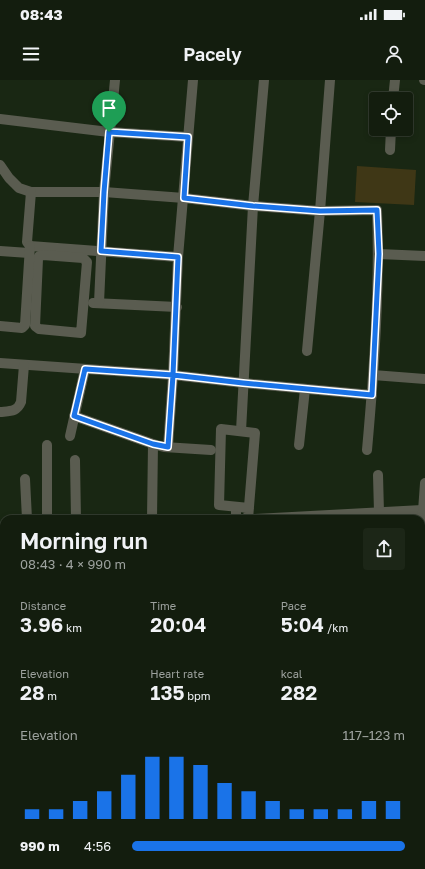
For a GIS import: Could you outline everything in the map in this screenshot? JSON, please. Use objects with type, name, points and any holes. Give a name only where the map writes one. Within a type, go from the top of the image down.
[{"type":"street","points":[[99,303],[104,192],[115,80]]},
{"type":"street","points":[[166,447],[173,375],[178,257],[193,80]]},
{"type":"street","points":[[241,431],[253,206],[264,80]]},
{"type":"street","points":[[307,351],[330,80]]},
{"type":"street","points":[[394,92],[395,80]]},
{"type":"street","points":[[0,119],[109,132],[188,137]]},
{"type":"street","points":[[390,150],[391,136]]},
{"type":"street","points":[[0,165],[8,178],[19,188],[31,192],[104,192],[320,211],[377,210],[379,254],[372,395],[367,450]]},
{"type":"street","points":[[0,326],[22,328],[25,325],[30,249],[27,242],[31,192]]},
{"type":"street","points":[[0,251],[30,249],[101,251],[178,257]]},
{"type":"street","points":[[379,254],[425,256]]},
{"type":"street","points":[[40,256],[83,258],[88,262],[87,266],[85,302],[81,333],[39,329],[35,326],[38,267],[40,256]]},
{"type":"street","points":[[87,266],[100,267]]},
{"type":"street","points":[[85,302],[177,307]]},
{"type":"street","points":[[0,363],[173,375],[372,395]]},
{"type":"street","points":[[0,412],[13,411],[19,406],[21,402],[24,365]]},
{"type":"street","points":[[70,436],[85,369]]},
{"type":"street","points":[[373,374],[425,379]]},
{"type":"street","points":[[299,446],[305,389]]},
{"type":"street","points":[[74,416],[153,444],[166,447],[211,450]]},
{"type":"street","points":[[248,515],[249,508],[255,433],[221,429],[219,505],[249,508]]},
{"type":"street","points":[[152,515],[153,444]]},
{"type":"street","points":[[47,445],[47,515]]},
{"type":"street","points":[[75,460],[76,515]]},
{"type":"street","points":[[378,475],[379,512]]},
{"type":"street","points":[[25,480],[27,515]]},
{"type":"street","points":[[422,515],[425,483]]},
{"type":"street","points":[[236,507],[236,515]]},
{"type":"street","points":[[326,515],[422,510]]},
{"type":"shaded area","points":[[357,166],[416,170],[414,205],[355,202]]},
{"type":"route","points":[[109,132],[101,251],[178,257],[173,375],[85,369],[74,416],[153,444],[168,447],[173,375],[372,395],[379,254],[377,210],[320,211],[253,206],[184,198],[188,137],[109,132]]}]
